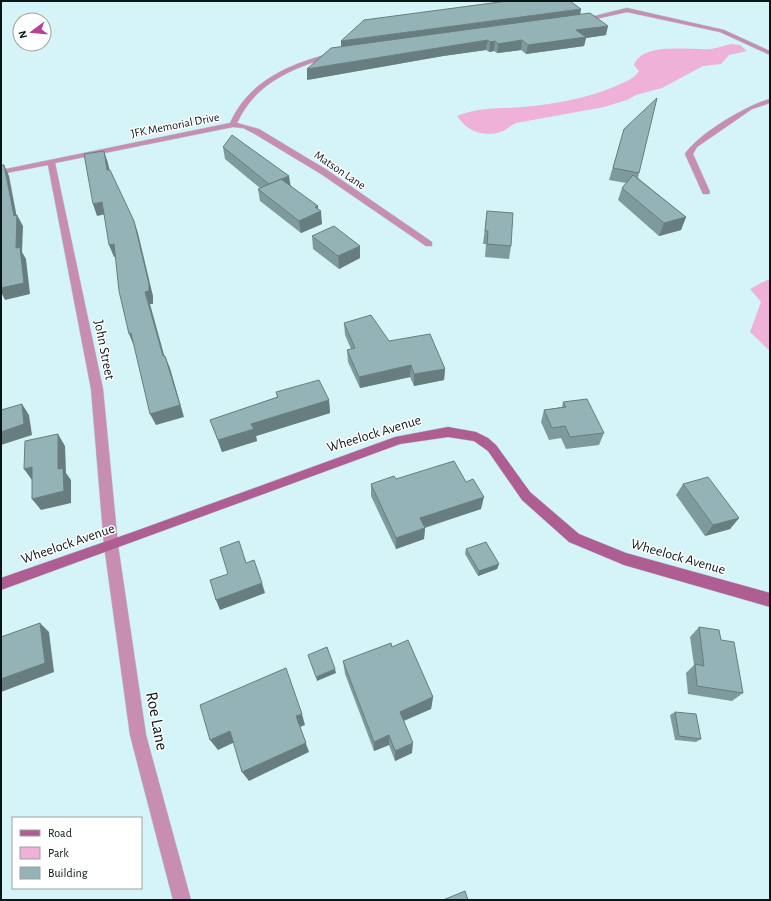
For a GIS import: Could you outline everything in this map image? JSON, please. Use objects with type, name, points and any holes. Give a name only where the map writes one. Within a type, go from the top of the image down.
[{"type":"street","points":[[574,21],[605,16],[627,10],[722,31],[770,53]]},
{"type":"street","name":"JFK Memorial Drive","points":[[1,172],[233,125],[243,105],[278,74],[305,61],[344,53]]},
{"type":"street","points":[[706,192],[690,161],[689,154],[694,146],[750,108],[770,101]]},
{"type":"street","name":"Matson Lane","points":[[233,125],[244,126],[256,131],[324,172],[386,216],[429,244]]},
{"type":"street","name":"John Street","points":[[51,162],[97,389],[111,545]]},
{"type":"street","name":"Wheelock Avenue","points":[[1,584],[399,440],[448,432],[476,437],[484,441],[492,448],[526,496],[574,538],[624,559],[770,600]]},
{"type":"street","name":"Roe Lane","points":[[111,545],[138,735],[182,900]]},
{"type":"green space","points":[[732,44],[740,45],[747,51],[729,55],[721,64],[703,66],[662,88],[636,95],[627,100],[604,107],[516,123],[503,131],[489,134],[483,134],[471,130],[461,122],[457,116],[473,111],[535,106],[583,97],[605,90],[632,78],[639,71],[634,65],[639,58],[647,53],[668,49],[711,49]]},
{"type":"green space","points":[[767,280],[770,280],[770,351],[750,332],[761,302],[750,289]]},
{"type":"building","points":[[507,1],[570,1],[581,9],[341,41],[364,20]]},
{"type":"building","points":[[590,13],[608,26],[576,30],[586,37],[528,45],[522,40],[498,44],[495,41],[490,42],[488,40],[307,69],[331,48]]},
{"type":"building","points":[[657,98],[639,173],[613,168],[624,129]]},
{"type":"building","points":[[232,135],[289,176],[269,184],[223,147]]},
{"type":"building","points":[[104,151],[107,170],[110,170],[134,221],[149,284],[149,291],[145,292],[163,356],[165,356],[180,405],[150,414],[131,333],[129,334],[119,291],[114,244],[109,245],[102,202],[93,204],[84,154]]},
{"type":"building","points":[[1,165],[4,165],[14,216],[17,215],[16,248],[20,247],[24,283],[1,288]]},
{"type":"building","points":[[633,175],[686,217],[664,223],[622,188]]},
{"type":"building","points":[[281,179],[318,206],[315,207],[321,211],[299,221],[258,189]]},
{"type":"building","points":[[487,211],[513,213],[511,246],[487,244],[488,231],[485,231]]},
{"type":"building","points":[[334,226],[360,246],[338,256],[312,236]]},
{"type":"building","points":[[371,315],[389,341],[430,334],[445,369],[414,374],[411,365],[359,377],[347,350],[355,348],[344,323]]},
{"type":"building","points":[[319,380],[329,400],[251,424],[254,429],[218,440],[210,420],[278,397],[276,392]]},
{"type":"building","points":[[587,399],[604,433],[570,437],[565,426],[552,428],[544,410],[566,407],[563,402]]},
{"type":"building","points":[[22,404],[24,424],[1,432],[1,410]]},
{"type":"building","points":[[58,434],[58,469],[63,468],[64,491],[32,499],[32,467],[24,469],[25,441]]},
{"type":"building","points":[[454,461],[466,482],[473,479],[484,497],[420,518],[425,528],[396,538],[371,484],[394,476],[396,479]]},
{"type":"building","points":[[708,477],[739,518],[713,525],[683,484]]},
{"type":"building","points":[[239,541],[246,563],[254,560],[262,583],[216,600],[210,580],[228,574],[220,548]]},
{"type":"building","points":[[486,542],[499,564],[479,571],[466,549]]},
{"type":"building","points":[[40,623],[45,663],[1,679],[1,637]]},
{"type":"building","points":[[699,627],[719,630],[721,640],[734,642],[743,693],[697,686],[695,664],[704,666]]},
{"type":"building","points":[[408,640],[433,697],[400,712],[413,743],[395,751],[389,735],[374,742],[343,661],[391,643],[392,647]]},
{"type":"building","points":[[327,647],[335,669],[316,677],[308,655]]},
{"type":"building","points":[[286,668],[302,714],[296,716],[306,743],[242,772],[230,731],[210,740],[200,705]]},
{"type":"building","points":[[675,712],[696,714],[701,739],[679,736]]},
{"type":"building","points":[[465,891],[468,900],[443,900]]}]
